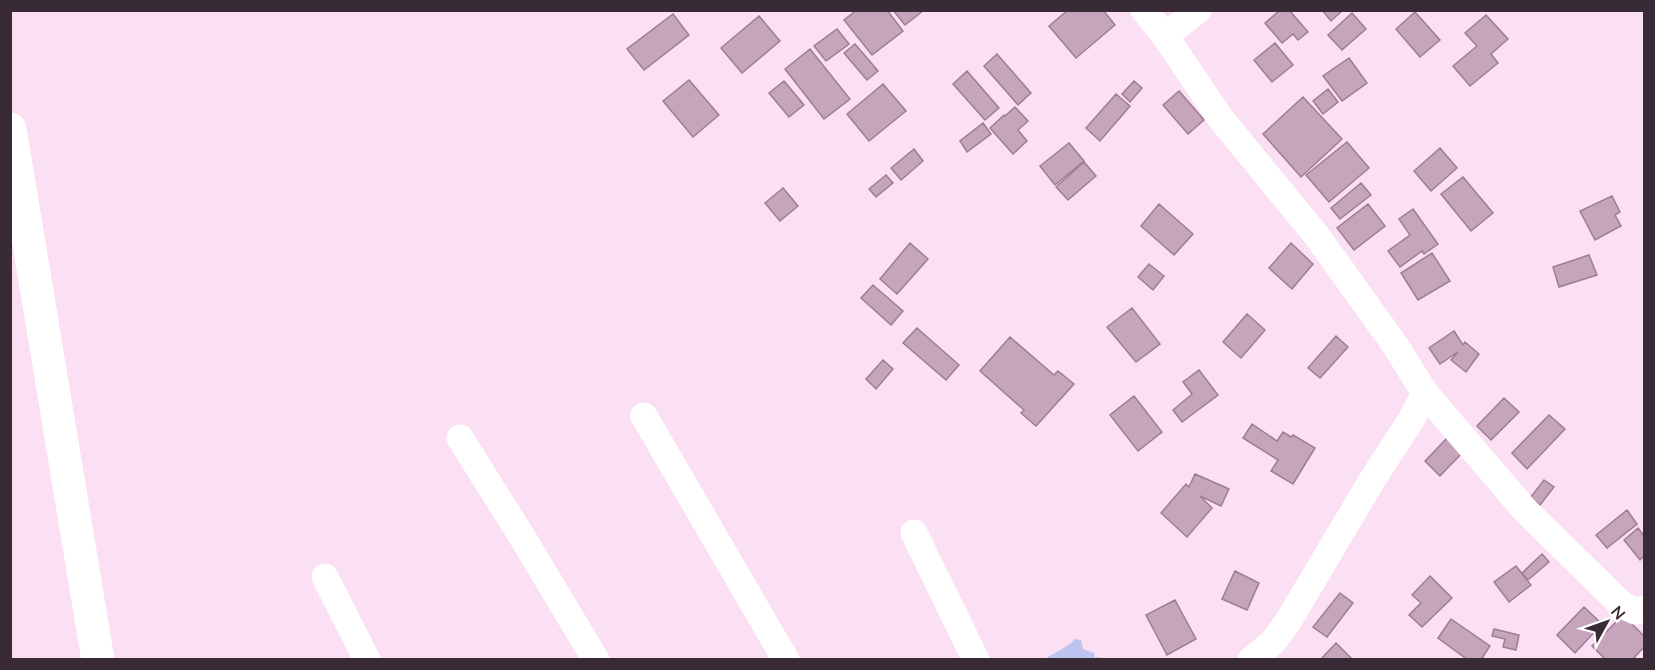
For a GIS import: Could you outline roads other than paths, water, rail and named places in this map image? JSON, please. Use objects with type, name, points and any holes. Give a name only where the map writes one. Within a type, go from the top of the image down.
[{"type":"street","points":[[1144,10],[1165,36],[1221,119],[1323,245],[1395,345],[1425,393],[1524,509],[1622,605],[1635,611],[1644,609]]},
{"type":"street","points":[[1165,36],[1198,10]]},
{"type":"street","points":[[10,129],[98,660]]},
{"type":"street","points":[[1251,660],[1273,642],[1289,620],[1372,480],[1411,420],[1425,393]]},
{"type":"street","points":[[644,416],[786,660]]},
{"type":"street","points":[[460,438],[596,660]]},
{"type":"street","points":[[914,533],[976,660]]},
{"type":"street","points":[[324,577],[367,660]]},
{"type":"water","points":[[1075,639],[1081,640],[1083,649],[1094,653],[1095,658],[1100,657],[1101,659],[1045,659],[1065,647]]}]
